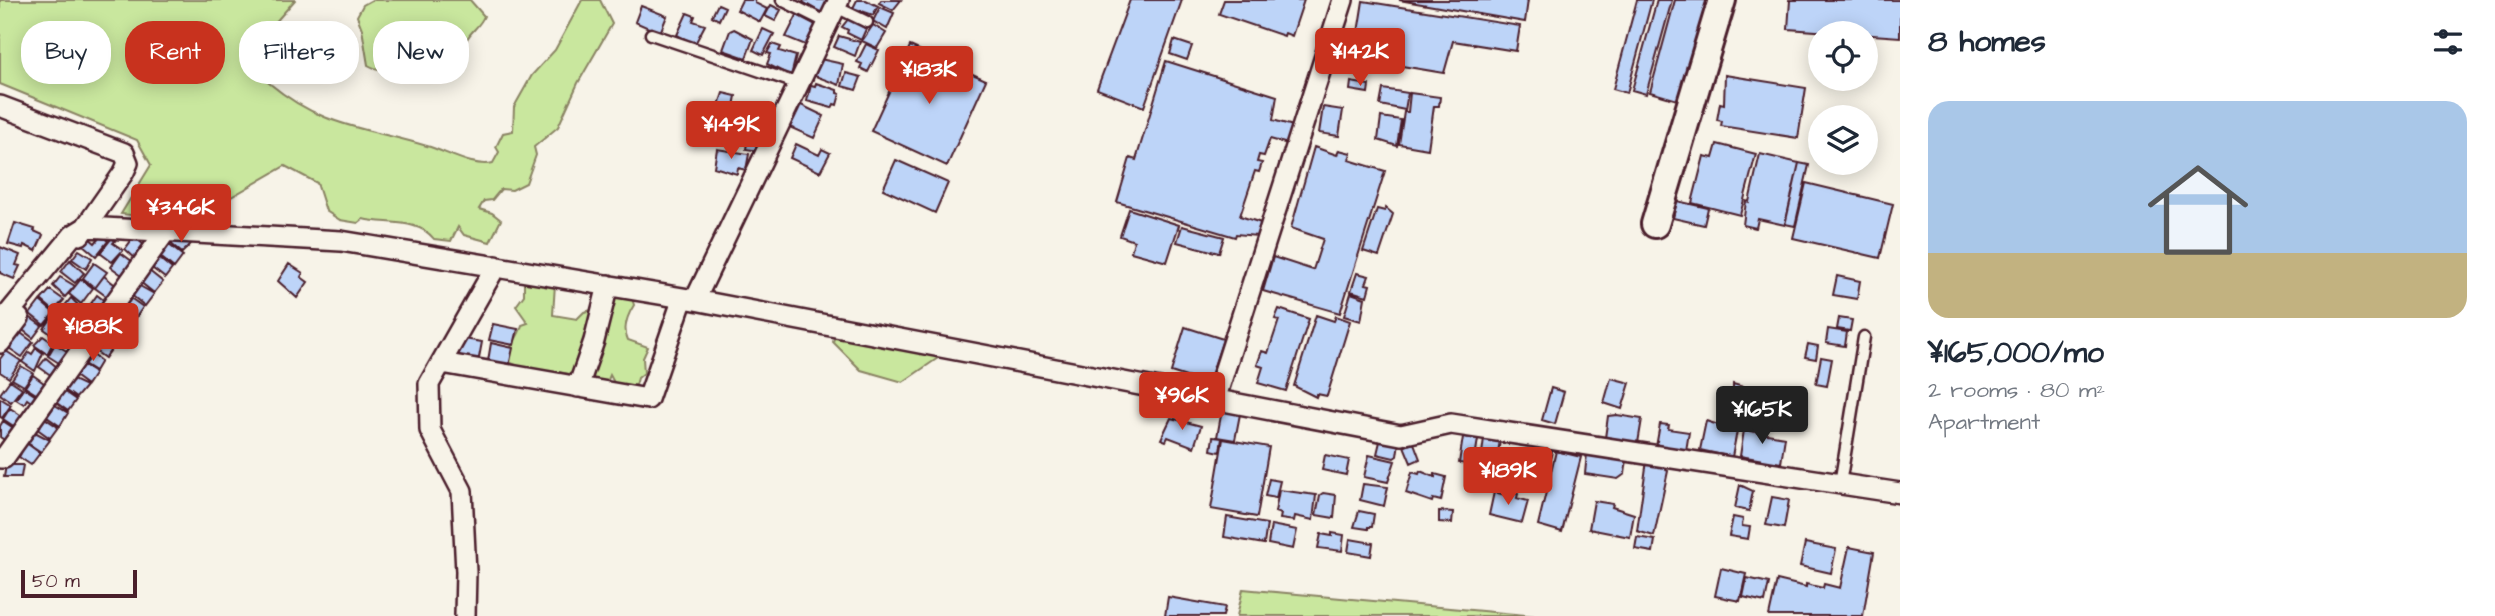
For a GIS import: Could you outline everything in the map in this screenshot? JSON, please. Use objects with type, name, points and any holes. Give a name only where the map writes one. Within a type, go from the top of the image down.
[{"type":"street","points":[[1215,400],[1343,0]]},
{"type":"street","points":[[1656,224],[1722,0]]},
{"type":"street","points":[[442,363],[648,399],[689,299],[834,10]]},
{"type":"street","points":[[0,106],[124,153],[128,163],[86,227],[0,343]]},
{"type":"street","points":[[0,324],[73,235],[86,227],[341,240],[689,299],[1401,435],[1451,424],[1900,493]]},
{"type":"street","points":[[0,458],[4,458],[166,231]]},
{"type":"street","points":[[464,616],[466,572],[462,491],[430,430],[429,384],[496,266]]},
{"type":"street","points":[[578,387],[594,341],[608,285]]},
{"type":"lane","points":[[782,0],[834,10],[867,22]]},
{"type":"lane","points":[[651,34],[799,84]]},
{"type":"lane","points":[[1840,484],[1864,337]]},
{"type":"green space","points":[[0,0],[295,0],[277,21],[239,21],[239,84],[271,84],[289,98],[326,118],[486,164],[493,163],[499,152],[496,147],[503,133],[513,131],[514,107],[532,75],[555,50],[582,0],[600,0],[612,24],[578,83],[558,127],[534,147],[536,155],[526,183],[512,190],[501,189],[492,200],[484,201],[479,209],[492,213],[501,220],[490,242],[464,235],[458,227],[451,241],[434,239],[419,228],[401,223],[363,219],[358,223],[340,220],[326,211],[317,183],[285,166],[198,216],[166,219],[121,214],[151,165],[137,140],[0,84]]},
{"type":"green space","points":[[372,0],[470,0],[484,16],[469,37],[469,21],[373,21],[373,67],[368,65],[357,16],[363,5]]},
{"type":"green space","points":[[524,282],[555,284],[553,315],[577,319],[584,312],[592,310],[574,371],[569,374],[559,372],[551,375],[544,371],[535,374],[507,361],[522,325],[528,323],[516,306],[524,295]]},
{"type":"green space","points":[[631,295],[634,305],[626,322],[626,336],[628,340],[648,347],[643,358],[644,373],[638,378],[636,385],[618,390],[610,375],[605,387],[591,380],[614,296]]},
{"type":"green space","points":[[836,330],[941,356],[903,382],[861,370],[833,342]]},
{"type":"green space","points":[[1243,589],[1536,616],[1237,616]]},
{"type":"building","points":[[742,0],[755,0],[755,3],[767,9],[760,22],[737,10]]},
{"type":"building","points":[[832,0],[823,14],[803,2]]},
{"type":"building","points":[[857,0],[866,0],[878,6],[873,15],[853,8]]},
{"type":"building","points":[[881,0],[901,0],[893,10],[879,3]]},
{"type":"building","points":[[1130,0],[1182,0],[1144,107],[1097,89]]},
{"type":"building","points":[[1224,0],[1304,0],[1292,36],[1285,33],[1284,36],[1219,14]]},
{"type":"building","points":[[1399,0],[1528,0],[1525,22]]},
{"type":"building","points":[[1637,0],[1652,0],[1627,93],[1613,89]]},
{"type":"building","points":[[1657,0],[1672,0],[1646,94],[1632,90]]},
{"type":"building","points":[[1675,0],[1709,0],[1681,101],[1650,92]]},
{"type":"building","points":[[1790,0],[1900,0],[1900,37],[1878,35],[1878,21],[1808,21],[1808,30],[1788,29]]},
{"type":"building","points":[[1363,1],[1520,26],[1516,51],[1453,41],[1444,73],[1354,58]]},
{"type":"building","points":[[718,4],[725,7],[719,20],[712,16]]},
{"type":"building","points":[[771,5],[781,10],[775,21],[765,16]]},
{"type":"building","points":[[641,6],[667,16],[660,33],[635,22]]},
{"type":"building","points":[[880,7],[894,13],[887,29],[873,21]]},
{"type":"building","points":[[687,13],[695,16],[693,21],[705,25],[695,44],[677,35]]},
{"type":"building","points":[[797,15],[816,25],[808,46],[786,37]]},
{"type":"building","points":[[849,18],[866,29],[861,40],[847,33],[848,30],[842,27]]},
{"type":"building","points":[[873,25],[886,33],[877,48],[862,41]]},
{"type":"building","points":[[734,29],[753,39],[746,58],[723,50],[730,31]]},
{"type":"building","points":[[763,29],[774,34],[763,55],[753,50]]},
{"type":"building","points":[[839,36],[860,42],[855,56],[834,47]]},
{"type":"building","points":[[1174,40],[1192,46],[1187,60],[1170,54]]},
{"type":"building","points":[[772,44],[781,47],[779,51],[796,56],[791,76],[767,64],[771,54],[767,53]]},
{"type":"building","points":[[866,44],[879,50],[868,72],[860,68],[862,64],[857,62]]},
{"type":"building","points":[[910,46],[986,80],[947,166],[871,131]]},
{"type":"building","points":[[820,59],[843,64],[839,85],[815,76]]},
{"type":"building","points":[[1166,61],[1277,96],[1273,120],[1293,126],[1288,144],[1270,139],[1264,156],[1259,155],[1257,162],[1262,163],[1259,172],[1255,171],[1240,216],[1261,223],[1257,236],[1236,234],[1235,237],[1117,202],[1130,158],[1136,160]]},
{"type":"building","points":[[846,73],[861,77],[856,90],[842,86]]},
{"type":"building","points":[[1725,75],[1806,88],[1798,138],[1721,126],[1722,121],[1717,120],[1720,103],[1724,104]]},
{"type":"building","points":[[1351,82],[1369,85],[1368,93],[1350,90]]},
{"type":"building","points":[[816,83],[837,90],[840,94],[837,105],[834,104],[832,108],[807,101],[811,85],[815,86]]},
{"type":"building","points":[[1383,89],[1408,93],[1405,110],[1380,105]]},
{"type":"building","points":[[723,93],[736,96],[731,121],[711,117],[713,110],[717,111]]},
{"type":"building","points":[[1410,93],[1440,97],[1439,106],[1434,106],[1428,149],[1399,144]]},
{"type":"building","points":[[795,102],[824,116],[814,138],[785,125]]},
{"type":"building","points":[[1323,107],[1343,110],[1339,136],[1319,133]]},
{"type":"building","points":[[1381,117],[1401,120],[1397,146],[1378,140]]},
{"type":"building","points":[[748,137],[760,139],[760,151],[746,149]]},
{"type":"building","points":[[796,144],[819,155],[822,149],[830,153],[820,172],[790,158]]},
{"type":"building","points":[[1717,144],[1756,154],[1740,215],[1692,203],[1704,156],[1713,158]]},
{"type":"building","points":[[1314,147],[1337,155],[1339,150],[1351,153],[1349,160],[1385,171],[1340,313],[1263,291],[1273,257],[1313,270],[1323,239],[1291,228]]},
{"type":"building","points":[[717,149],[749,154],[746,170],[738,168],[737,174],[714,167]]},
{"type":"building","points":[[1760,154],[1799,163],[1785,225],[1758,219],[1756,228],[1743,225],[1746,201],[1749,202]]},
{"type":"building","points":[[896,160],[948,183],[935,213],[883,189]]},
{"type":"building","points":[[1799,163],[1808,165],[1795,226],[1785,224]]},
{"type":"building","points":[[1806,183],[1893,204],[1880,258],[1793,238]]},
{"type":"building","points":[[1677,201],[1708,208],[1704,225],[1673,218]]},
{"type":"building","points":[[1386,208],[1393,214],[1379,256],[1363,251],[1377,209],[1385,211]]},
{"type":"building","points":[[1129,209],[1179,225],[1167,262],[1131,252],[1134,241],[1120,236]]},
{"type":"building","points":[[15,223],[35,229],[34,231],[43,235],[36,251],[24,245],[23,248],[8,244]]},
{"type":"building","points":[[1182,226],[1224,237],[1219,253],[1177,242]]},
{"type":"building","points":[[101,236],[108,241],[96,256],[83,245],[89,238],[95,243]]},
{"type":"building","points":[[134,237],[148,248],[138,261],[125,249]]},
{"type":"building","points":[[172,237],[194,241],[182,253],[169,242]]},
{"type":"building","points":[[112,238],[115,241],[113,243],[123,250],[112,262],[100,253]]},
{"type":"building","points":[[168,244],[183,256],[174,268],[158,255]]},
{"type":"building","points":[[0,247],[20,255],[16,265],[20,266],[14,279],[0,273]]},
{"type":"building","points":[[79,250],[92,258],[86,269],[72,259]]},
{"type":"building","points":[[121,253],[137,265],[126,278],[111,267]]},
{"type":"building","points":[[160,259],[172,269],[165,278],[152,268]]},
{"type":"building","points":[[70,260],[84,273],[75,283],[61,272]]},
{"type":"building","points":[[94,263],[107,272],[95,288],[83,278]]},
{"type":"building","points":[[289,264],[303,273],[301,277],[308,282],[297,298],[278,281]]},
{"type":"building","points":[[148,270],[163,282],[154,293],[139,281]]},
{"type":"building","points":[[1357,273],[1369,276],[1366,284],[1370,285],[1367,296],[1351,291]]},
{"type":"building","points":[[104,276],[119,288],[110,299],[95,288]]},
{"type":"building","points":[[1837,276],[1860,281],[1857,299],[1833,295]]},
{"type":"building","points":[[60,277],[75,286],[65,297],[53,286]]},
{"type":"building","points":[[81,279],[93,288],[81,304],[69,294]]},
{"type":"building","points":[[138,285],[154,294],[145,306],[130,294]]},
{"type":"building","points":[[50,290],[64,300],[54,311],[41,300]]},
{"type":"building","points":[[1351,293],[1365,298],[1361,321],[1344,316]]},
{"type":"building","points":[[97,295],[106,302],[99,311],[90,305]]},
{"type":"building","points":[[129,297],[143,307],[135,319],[123,310]]},
{"type":"building","points":[[71,298],[80,307],[69,320],[59,313]]},
{"type":"building","points":[[40,301],[54,313],[44,325],[30,314]]},
{"type":"building","points":[[1279,309],[1309,319],[1286,391],[1258,383],[1263,367],[1257,365],[1262,351],[1268,353],[1279,320],[1275,319]]},
{"type":"building","points":[[119,310],[134,321],[125,332],[111,321]]},
{"type":"building","points":[[77,312],[82,312],[93,324],[86,333],[71,321]]},
{"type":"building","points":[[1316,315],[1334,321],[1336,316],[1350,321],[1327,396],[1317,394],[1316,397],[1294,386]]},
{"type":"building","points":[[28,316],[42,326],[33,338],[19,327]]},
{"type":"building","points":[[1839,318],[1852,320],[1850,331],[1837,329]]},
{"type":"building","points":[[51,319],[66,325],[60,334],[56,332],[54,336],[44,329]]},
{"type":"building","points":[[69,323],[84,334],[76,346],[60,335]]},
{"type":"building","points":[[108,323],[123,334],[115,345],[101,335]]},
{"type":"building","points":[[493,324],[518,329],[514,345],[489,340]]},
{"type":"building","points":[[1185,327],[1223,339],[1208,384],[1171,372]]},
{"type":"building","points":[[1828,329],[1847,332],[1845,346],[1826,343]]},
{"type":"building","points":[[18,331],[33,342],[22,357],[6,346]]},
{"type":"building","points":[[43,336],[53,343],[47,354],[34,345]]},
{"type":"building","points":[[99,337],[113,347],[105,358],[91,348]]},
{"type":"building","points":[[458,338],[482,342],[478,363],[454,358]]},
{"type":"building","points":[[491,343],[513,348],[509,366],[488,361]]},
{"type":"building","points":[[55,344],[70,353],[62,365],[48,356]]},
{"type":"building","points":[[1808,344],[1818,346],[1816,359],[1805,357]]},
{"type":"building","points":[[36,348],[43,353],[35,371],[22,362],[29,352],[32,354]]},
{"type":"building","points":[[6,351],[21,361],[9,378],[0,372],[0,359]]},
{"type":"building","points":[[93,355],[101,361],[95,371],[84,364]]},
{"type":"building","points":[[1821,357],[1832,359],[1827,386],[1816,384]]},
{"type":"building","points":[[46,358],[58,368],[52,376],[39,367]]},
{"type":"building","points":[[80,363],[95,373],[87,385],[72,374]]},
{"type":"building","points":[[21,366],[33,373],[24,386],[12,379]]},
{"type":"building","points":[[33,375],[48,386],[41,397],[25,387]]},
{"type":"building","points":[[69,378],[86,386],[76,398],[62,388]]},
{"type":"building","points":[[1611,378],[1630,383],[1622,409],[1604,403]]},
{"type":"building","points":[[10,380],[22,388],[11,402],[0,394]]},
{"type":"building","points":[[1733,384],[1750,389],[1747,407],[1733,405]]},
{"type":"building","points":[[24,388],[39,398],[35,405],[27,399],[24,404],[16,399]]},
{"type":"building","points":[[1551,388],[1564,392],[1555,424],[1542,420]]},
{"type":"building","points":[[60,389],[76,400],[68,411],[54,401]]},
{"type":"building","points":[[1762,389],[1783,392],[1781,407],[1759,403]]},
{"type":"building","points":[[0,398],[11,405],[2,418],[0,417]]},
{"type":"building","points":[[55,405],[68,413],[60,426],[47,417]]},
{"type":"building","points":[[10,408],[25,418],[18,429],[3,419]]},
{"type":"building","points":[[1222,410],[1240,414],[1235,440],[1217,437]]},
{"type":"building","points":[[1608,416],[1642,419],[1638,443],[1605,438]]},
{"type":"building","points":[[43,417],[58,427],[50,438],[36,428]]},
{"type":"building","points":[[1171,418],[1201,426],[1194,447],[1168,437],[1166,441],[1161,439]]},
{"type":"building","points":[[3,421],[18,431],[10,444],[0,437]]},
{"type":"building","points":[[1706,421],[1737,431],[1732,457],[1700,450]]},
{"type":"building","points":[[1660,424],[1669,425],[1668,429],[1689,432],[1686,451],[1656,447]]},
{"type":"building","points":[[1744,430],[1785,437],[1781,463],[1740,456]]},
{"type":"building","points":[[33,431],[50,440],[41,452],[26,442]]},
{"type":"building","points":[[1213,437],[1222,438],[1220,452],[1211,450]]},
{"type":"building","points":[[1381,437],[1399,442],[1397,456],[1394,458],[1377,454]]},
{"type":"building","points":[[1463,437],[1478,439],[1474,465],[1459,463]]},
{"type":"building","points":[[1484,438],[1500,440],[1495,472],[1480,470]]},
{"type":"building","points":[[1223,439],[1269,447],[1257,517],[1211,509]]},
{"type":"building","points":[[25,442],[40,453],[31,465],[19,457],[21,453],[18,451]]},
{"type":"building","points":[[1414,443],[1420,459],[1411,463],[1404,446]]},
{"type":"building","points":[[1534,447],[1552,452],[1543,485],[1527,481]]},
{"type":"building","points":[[1556,451],[1581,457],[1562,532],[1538,525]]},
{"type":"building","points":[[1587,453],[1627,459],[1625,474],[1618,479],[1585,474]]},
{"type":"building","points":[[1325,455],[1349,460],[1346,475],[1322,470]]},
{"type":"building","points":[[1369,455],[1395,461],[1388,482],[1364,477]]},
{"type":"building","points":[[1647,460],[1667,464],[1668,471],[1654,536],[1637,531]]},
{"type":"building","points":[[6,465],[23,465],[21,477],[4,477]]},
{"type":"building","points":[[1420,471],[1435,477],[1435,474],[1446,477],[1441,501],[1433,499],[1432,502],[1406,493],[1412,472],[1419,474]]},
{"type":"building","points":[[1269,479],[1280,481],[1276,498],[1265,496]]},
{"type":"building","points":[[1363,484],[1388,487],[1384,506],[1360,500]]},
{"type":"building","points":[[1740,485],[1753,491],[1749,511],[1735,508]]},
{"type":"building","points":[[1279,490],[1316,495],[1313,520],[1295,516],[1294,521],[1280,519],[1281,514],[1275,512]]},
{"type":"building","points":[[1494,492],[1509,496],[1510,492],[1518,494],[1517,498],[1528,501],[1522,523],[1489,515]]},
{"type":"building","points":[[1320,495],[1336,495],[1334,518],[1316,515]]},
{"type":"building","points":[[1772,497],[1789,500],[1784,528],[1766,525]]},
{"type":"building","points":[[1594,501],[1613,504],[1612,507],[1634,514],[1630,537],[1589,529]]},
{"type":"building","points":[[1359,511],[1374,514],[1372,527],[1354,527]]},
{"type":"building","points":[[1439,511],[1453,512],[1452,523],[1439,522]]},
{"type":"building","points":[[1227,517],[1267,524],[1264,544],[1224,537]]},
{"type":"building","points":[[1733,517],[1743,519],[1742,526],[1750,527],[1748,539],[1729,536]]},
{"type":"building","points":[[1271,525],[1297,530],[1293,549],[1268,544]]},
{"type":"building","points":[[1332,533],[1344,535],[1342,551],[1318,548],[1321,534],[1332,536]]},
{"type":"building","points":[[1637,537],[1655,540],[1653,552],[1635,549]]},
{"type":"building","points":[[1350,539],[1373,543],[1371,556],[1348,552]]},
{"type":"building","points":[[1805,543],[1836,549],[1831,573],[1800,566]]},
{"type":"building","points":[[1849,547],[1874,552],[1863,616],[1769,616],[1777,580],[1806,587],[1806,584],[1823,588],[1824,584],[1840,588]]},
{"type":"building","points":[[1721,568],[1746,574],[1740,601],[1715,596]]},
{"type":"building","points":[[1747,578],[1769,583],[1765,602],[1743,597]]},
{"type":"building","points":[[1168,597],[1225,607],[1223,616],[1165,616]]}]
